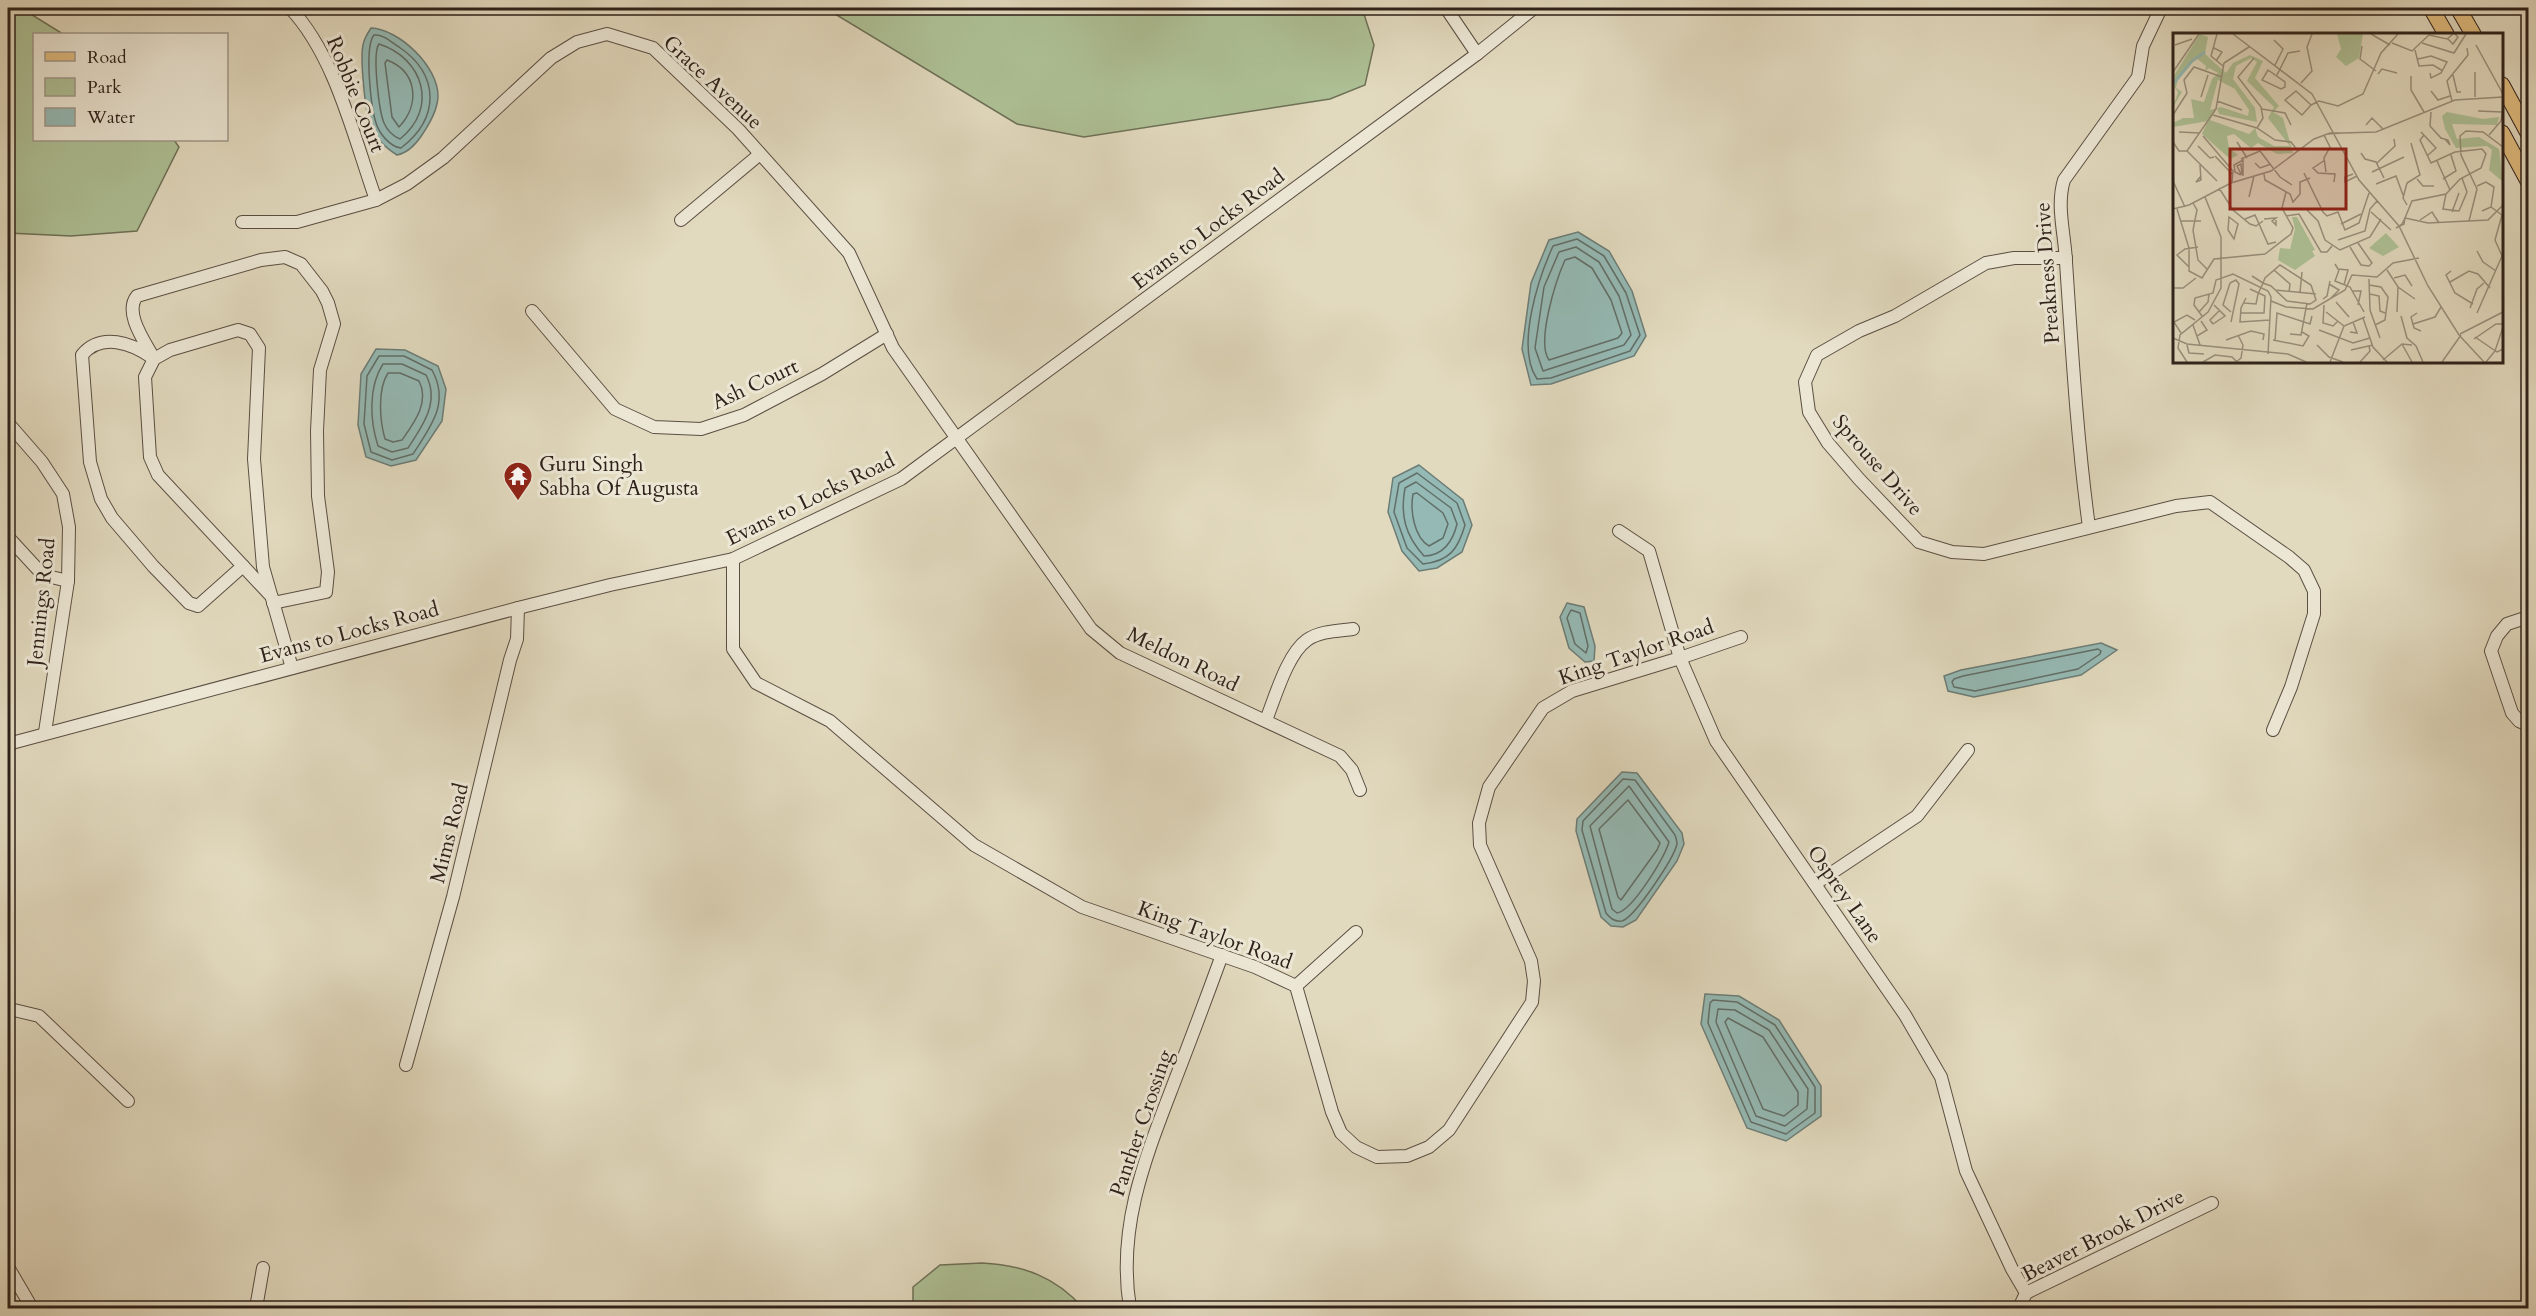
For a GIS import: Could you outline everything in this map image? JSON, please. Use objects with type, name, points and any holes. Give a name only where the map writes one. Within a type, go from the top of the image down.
[{"type":"main road","points":[[2431,8],[2445,33]]},
{"type":"main road","points":[[2458,8],[2472,33]]},
{"type":"main road","points":[[2503,87],[2529,133]]},
{"type":"main road","points":[[2503,135],[2529,181]]},
{"type":"street","name":"Robbie Court","points":[[290,8],[305,23],[325,56],[376,200]]},
{"type":"street","points":[[1446,8],[1477,54]]},
{"type":"street","name":"Evans to Locks Road","points":[[8,744],[45,732],[518,608],[610,585],[733,559],[901,479],[1477,54],[1534,8]]},
{"type":"street","name":"Preakness Drive","points":[[2089,527],[2075,415],[2060,194],[2064,180],[2138,77],[2143,46],[2156,13],[2161,8]]},
{"type":"street","name":"Grace Avenue","points":[[242,222],[297,222],[376,200],[407,184],[443,158],[551,58],[577,42],[608,34],[653,48],[738,129],[849,253],[893,348],[957,437]]},
{"type":"street","points":[[681,220],[760,154]]},
{"type":"street","points":[[154,358],[134,318],[132,308],[137,296],[261,260],[285,257],[301,264],[328,303],[334,324],[320,370],[316,431],[318,496],[328,572],[326,592],[272,600]]},
{"type":"street","name":"Sprouse Drive","points":[[2066,258],[2014,258],[1986,263],[1895,316],[1859,330],[1817,355],[1805,382],[1809,412],[1828,442],[1859,479],[1919,542],[1952,552],[1984,554],[2176,506],[2210,502],[2289,556],[2304,570],[2314,591],[2314,614],[2291,687],[2273,730]]},
{"type":"street","name":"Ash Court","points":[[532,311],[615,409],[654,427],[701,429],[744,415],[822,374],[887,334]]},
{"type":"street","points":[[272,600],[158,475],[150,457],[145,377],[154,358],[170,350],[238,330],[250,334],[259,348],[254,459],[263,567],[291,668]]},
{"type":"street","points":[[154,358],[141,349],[125,343],[106,341],[94,344],[82,355],[90,462],[101,499],[112,518],[153,566],[189,603],[198,606],[243,566]]},
{"type":"street","name":"Jennings Road","points":[[8,423],[42,462],[63,494],[69,528],[68,581],[45,732]]},
{"type":"street","name":"Meldon Road","points":[[957,437],[1091,629],[1120,653],[1340,756],[1352,770],[1359,790]]},
{"type":"street","name":"Osprey Lane","points":[[1619,531],[1649,551],[1680,658],[1716,741],[1905,1015],[1941,1077],[1966,1171],[2012,1269],[2026,1293]]},
{"type":"street","points":[[8,537],[42,575],[68,581]]},
{"type":"street","name":"King Taylor Road","points":[[733,559],[733,649],[756,683],[830,721],[974,845],[1082,908],[1255,967],[1296,986],[1332,1112],[1341,1133],[1356,1148],[1377,1157],[1407,1155],[1429,1147],[1449,1130],[1532,1002],[1534,981],[1530,961],[1480,844],[1479,823],[1489,787],[1543,708],[1572,691],[1741,637]]},
{"type":"street","name":"Mims Road","points":[[406,1065],[453,897],[517,639],[518,608]]},
{"type":"street","points":[[2529,617],[2507,624],[2497,636],[2491,651],[2512,713],[2519,721],[2529,725]]},
{"type":"street","points":[[1266,720],[1292,658],[1306,641],[1327,631],[1353,630]]},
{"type":"street","points":[[1815,884],[1917,816],[1968,750]]},
{"type":"street","points":[[1296,986],[1356,933]]},
{"type":"street","name":"Panther Crossing","points":[[1130,1308],[1126,1266],[1128,1228],[1135,1193],[1222,955]]},
{"type":"street","points":[[8,1012],[14,1010],[39,1016],[128,1101]]},
{"type":"street","name":"Beaver Brook Drive","points":[[2019,1308],[2026,1293],[2212,1203]]},
{"type":"street","points":[[8,1268],[32,1308]]},
{"type":"street","points":[[256,1308],[263,1268]]},
{"type":"green space","points":[[8,8],[21,8],[61,33],[33,33],[33,141],[175,141],[179,147],[137,231],[71,236],[8,233]]},
{"type":"green space","points":[[825,8],[1362,8],[1374,45],[1365,85],[1330,99],[1084,137],[1017,124]]},
{"type":"green space","points":[[982,1263],[1025,1270],[1038,1275],[1062,1288],[1083,1308],[913,1308],[913,1287],[940,1265]]},
{"type":"water","points":[[371,28],[382,30],[405,42],[425,62],[437,85],[438,97],[435,112],[428,126],[411,148],[397,155],[377,138],[368,117],[362,52],[364,41]]},
{"type":"water","points":[[1578,232],[1609,251],[1632,291],[1646,336],[1634,356],[1551,384],[1531,385],[1522,349],[1531,283],[1549,240]]},
{"type":"water","points":[[376,349],[405,350],[438,366],[446,389],[442,421],[416,460],[391,466],[366,457],[358,425],[361,374]]},
{"type":"water","points":[[1419,465],[1463,500],[1472,525],[1462,552],[1437,568],[1419,571],[1402,551],[1388,512],[1393,478]]},
{"type":"water","points":[[1567,603],[1584,607],[1595,646],[1594,661],[1585,662],[1569,648],[1560,617]]},
{"type":"water","points":[[2101,643],[2117,650],[2081,675],[1974,697],[1948,691],[1944,676],[1961,670]]},
{"type":"water","points":[[1622,772],[1637,773],[1682,833],[1684,844],[1677,861],[1636,920],[1623,927],[1611,926],[1601,917],[1576,831],[1577,819]]},
{"type":"water","points":[[1705,994],[1739,996],[1779,1020],[1821,1086],[1821,1116],[1786,1141],[1747,1128],[1701,1024]]},
{"type":"place","name":"Guru Singh Sabha Of Augusta","points":[[518,502]]}]
